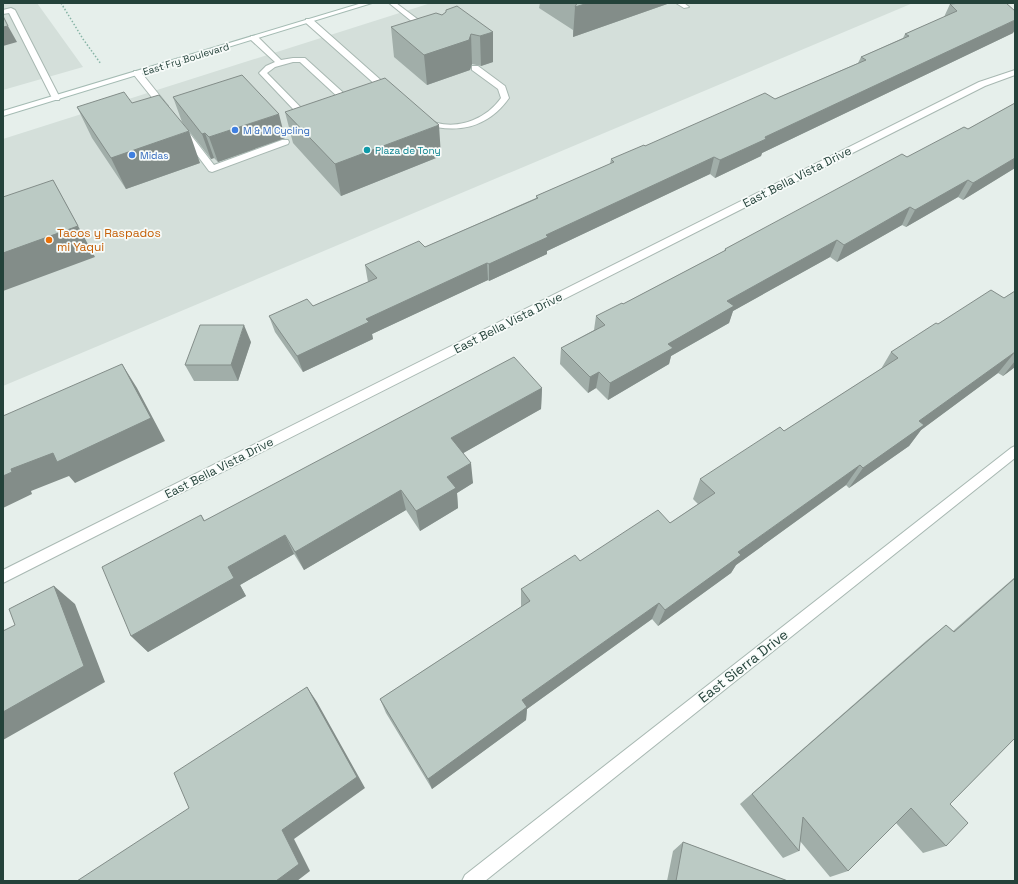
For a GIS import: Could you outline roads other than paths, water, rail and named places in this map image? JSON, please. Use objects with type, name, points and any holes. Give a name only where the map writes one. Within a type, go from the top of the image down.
[{"type":"street","name":"East Fry Boulevard","points":[[3,114],[369,3]]},
{"type":"street","points":[[392,3],[437,37]]},
{"type":"street","points":[[679,3],[686,7]]},
{"type":"street","points":[[3,12],[12,10],[56,98]]},
{"type":"street","points":[[309,21],[396,99]]},
{"type":"street","points":[[254,38],[280,63]]},
{"type":"street","points":[[293,60],[302,60],[356,109],[357,115],[324,127],[315,127],[263,73],[265,70],[280,63],[293,60]]},
{"type":"street","points":[[420,118],[426,122],[444,127],[468,124],[487,118],[500,108],[505,98],[502,88],[475,68]]},
{"type":"street","name":"East Bella Vista Drive","points":[[3,577],[982,84],[1015,72]]},
{"type":"street","points":[[137,73],[171,116]]},
{"type":"street","points":[[180,128],[212,169],[285,142]]},
{"type":"street","name":"East Sierra Drive","points":[[476,879],[1015,451]]},
{"type":"place","name":"M & M Cycling","points":[[235,130]]},
{"type":"place","name":"Plaza de Tony","points":[[367,150]]},
{"type":"place","name":"Midas","points":[[132,155]]},
{"type":"place","name":"Tacos y Raspados mi Yaqui","points":[[49,240]]}]
